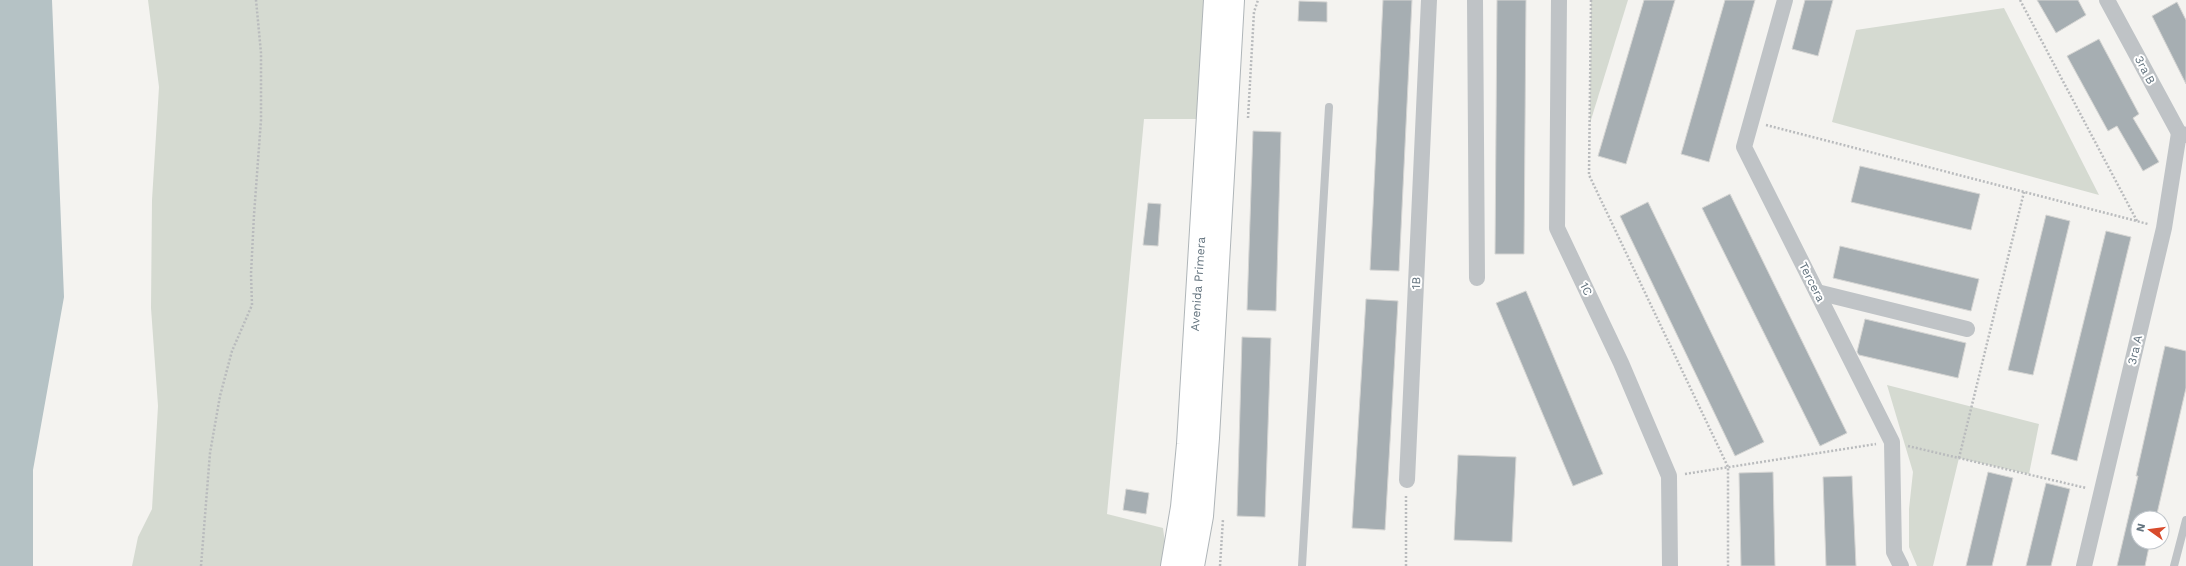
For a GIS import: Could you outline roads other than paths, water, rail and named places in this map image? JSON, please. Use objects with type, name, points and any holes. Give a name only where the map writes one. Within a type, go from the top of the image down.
[{"type":"street","name":"Avenida Primera","points":[[1179,566],[1182,507],[1188,444],[1215,0]]},
{"type":"street","name":"Avenida Primera","points":[[1179,566],[1202,516],[1208,438],[1233,0]]},
{"type":"street","name":"1B","points":[[1407,480],[1429,0]]},
{"type":"street","points":[[1475,0],[1477,278]]},
{"type":"street","name":"1C","points":[[1559,0],[1557,228],[1621,363],[1668,476],[1670,566]]},
{"type":"street","name":"Tercera","points":[[1786,0],[1744,147],[1892,442],[1894,552],[1901,566]]},
{"type":"street","name":"3ra B","points":[[2107,0],[2182,134]]},
{"type":"street","name":"3ra A","points":[[2084,566],[2164,228],[2182,134]]},
{"type":"street","points":[[1817,292],[1967,329]]},
{"type":"lane","points":[[1302,566],[1329,107]]},
{"type":"lane","points":[[2174,566],[2186,520]]}]
